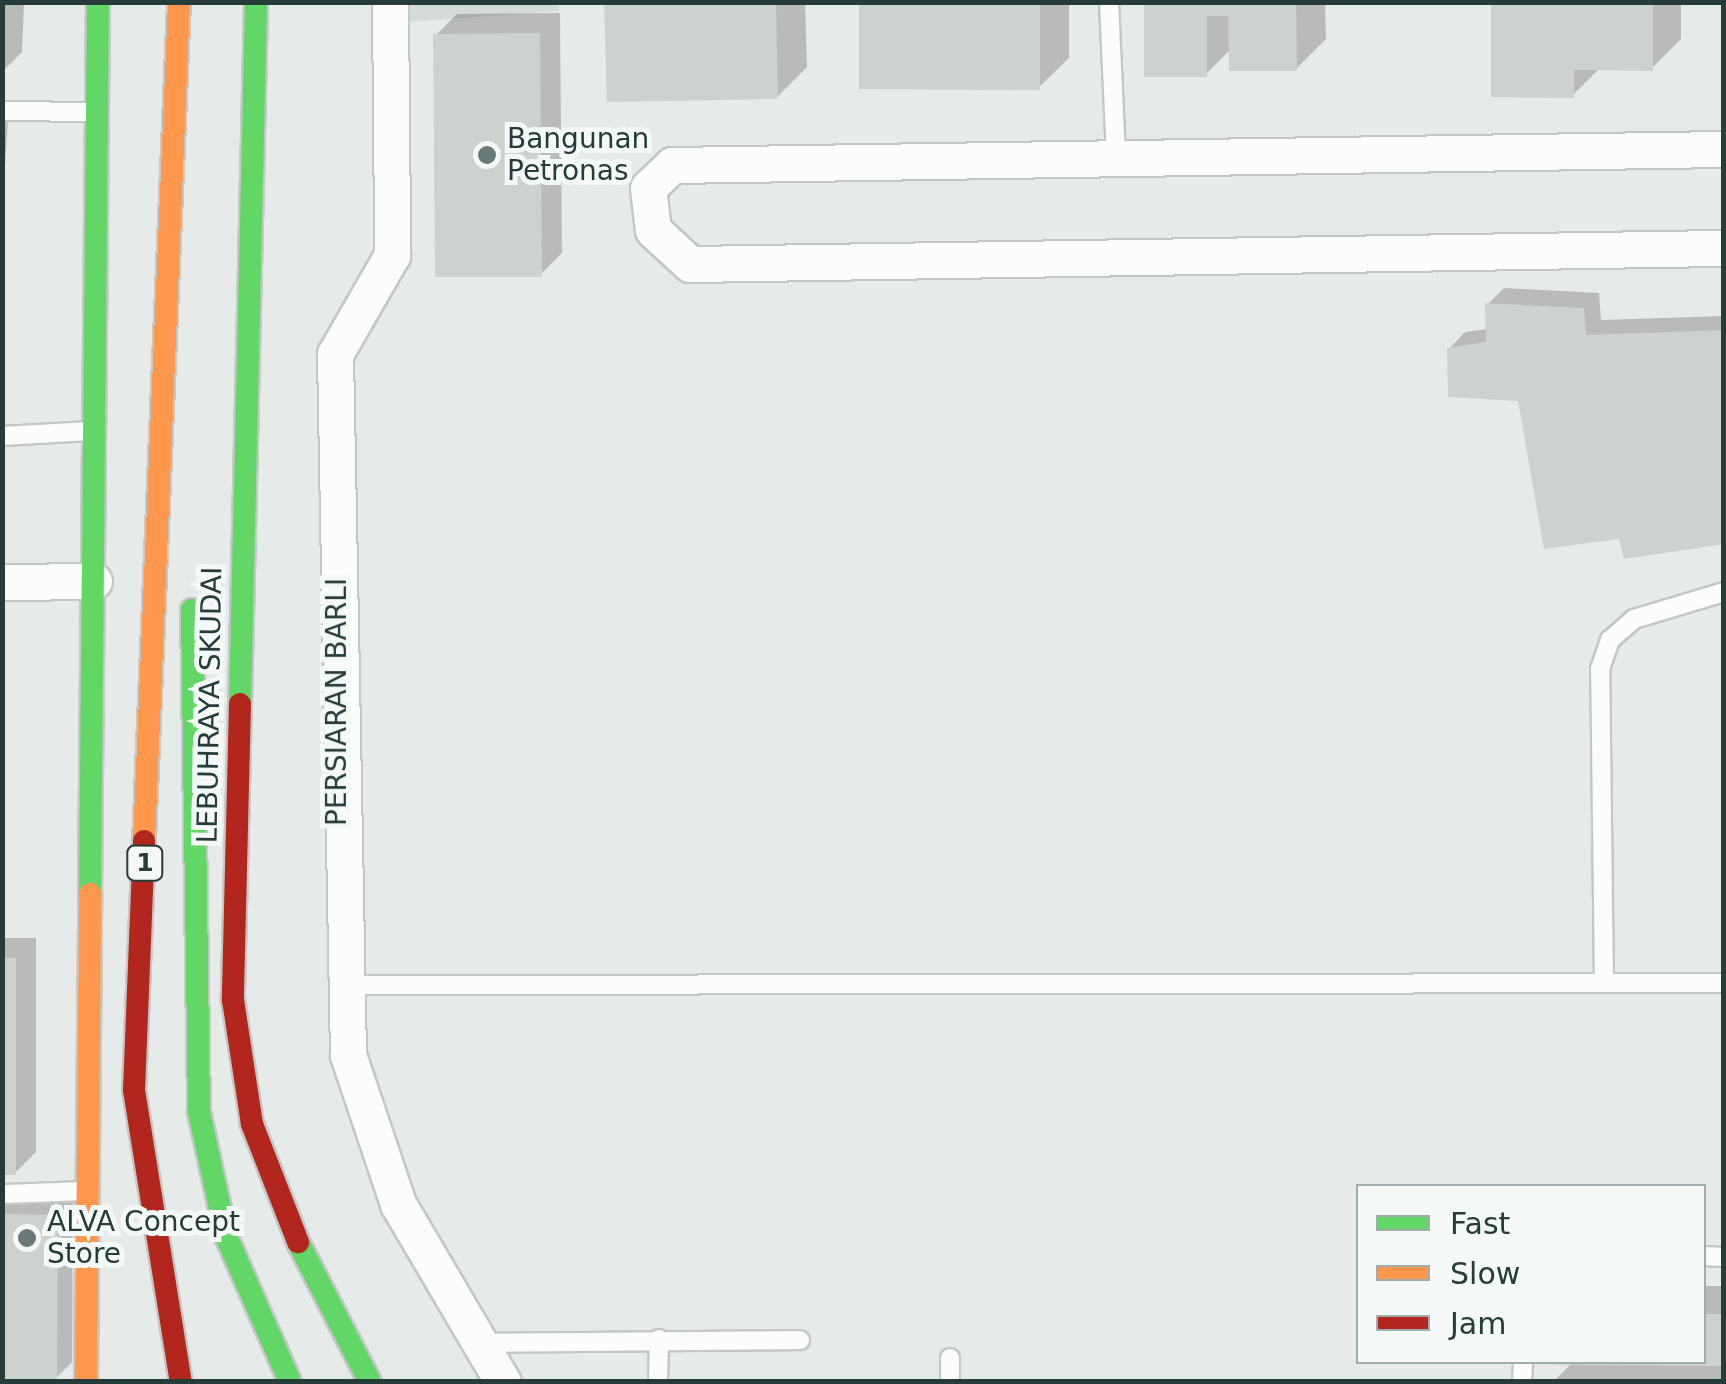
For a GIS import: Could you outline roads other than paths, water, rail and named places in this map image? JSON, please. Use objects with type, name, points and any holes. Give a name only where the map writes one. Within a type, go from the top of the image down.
[{"type":"main road","points":[[86,1382],[98,2]]},
{"type":"main road","name":"LEBUHRAYA SKUDAI","points":[[178,2],[168,340],[134,1090],[181,1382]]},
{"type":"main road","name":"LEBUHRAYA SKUDAI","points":[[256,2],[233,1000],[252,1124],[271,1179],[370,1382]]},
{"type":"main road","points":[[168,340],[187,413]]},
{"type":"main road","points":[[192,588],[199,1112],[226,1236],[290,1382]]},
{"type":"street","name":"PERSIARAN BARLI","points":[[390,2],[392,255],[334,354],[348,1055],[370,1133],[398,1204],[475,1342],[503,1382]]},
{"type":"street","points":[[1724,149],[672,164],[648,188],[653,230],[690,264],[1724,248]]},
{"type":"street","points":[[2,582],[94,581]]},
{"type":"lane","points":[[1109,2],[1116,158]]},
{"type":"lane","points":[[2,111],[98,112]]},
{"type":"lane","points":[[2,436],[95,430]]},
{"type":"lane","points":[[1604,983],[1600,669],[1610,640],[1634,619],[1724,592]]},
{"type":"lane","points":[[344,985],[1724,983]]},
{"type":"lane","points":[[2,1194],[89,1190]]},
{"type":"lane","points":[[658,1382],[660,1339]]},
{"type":"lane","points":[[475,1342],[800,1340]]},
{"type":"lane","points":[[950,1358],[950,1382]]},
{"type":"place","name":"Bangunan Petronas","points":[[487,155]]},
{"type":"place","name":"ALVA Concept Store","points":[[27,1238]]}]
